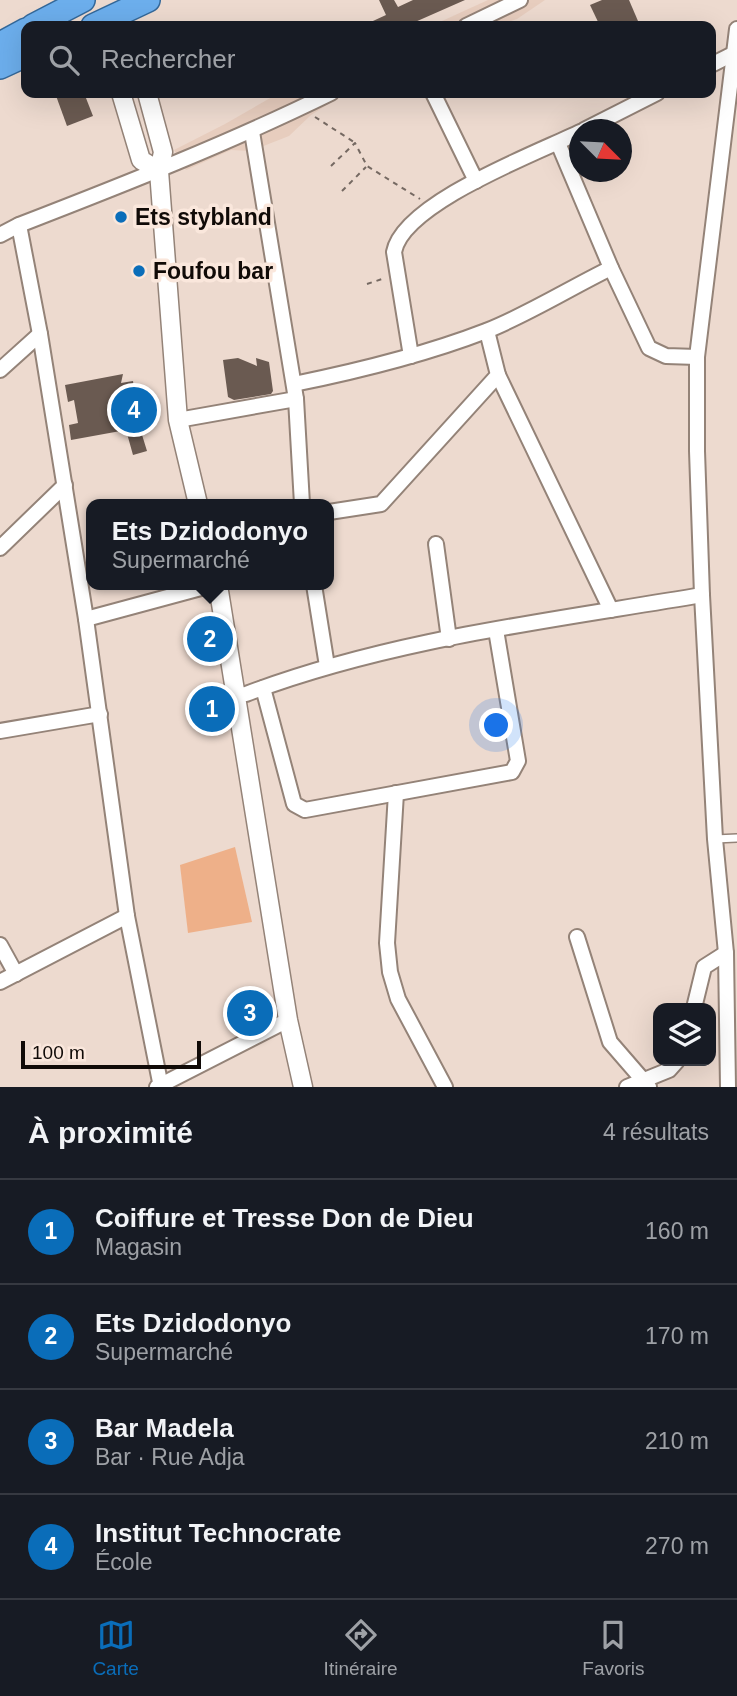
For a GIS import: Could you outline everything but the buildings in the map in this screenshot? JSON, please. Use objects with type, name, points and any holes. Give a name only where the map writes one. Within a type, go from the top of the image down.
[{"type":"highway","points":[[43,21],[83,0]]},
{"type":"highway","points":[[99,19],[133,9]]},
{"type":"highway","points":[[0,44],[21,33]]},
{"type":"highway","points":[[0,67],[21,57]]},
{"type":"street","points":[[476,21],[520,0]]},
{"type":"street","points":[[728,1087],[726,953],[715,839],[697,451],[698,357],[737,29]]},
{"type":"street","points":[[716,62],[733,54]]},
{"type":"street","points":[[122,98],[141,160],[159,172]]},
{"type":"street","points":[[148,98],[163,152],[159,172],[178,420],[197,499]]},
{"type":"street","points":[[0,235],[19,225],[159,172],[252,132],[321,98]]},
{"type":"street","points":[[435,98],[476,181]]},
{"type":"street","points":[[606,119],[647,98]]},
{"type":"street","points":[[252,132],[295,391],[302,499]]},
{"type":"street","points":[[411,356],[394,252],[401,234],[432,207],[476,181],[569,138]]},
{"type":"street","points":[[558,143],[611,268],[649,348],[666,356],[698,357]]},
{"type":"street","points":[[19,225],[40,334],[86,619],[127,916],[159,1086],[288,1020]]},
{"type":"street","points":[[178,420],[295,391],[487,331],[611,268]]},
{"type":"street","points":[[487,331],[498,375],[611,610]]},
{"type":"street","points":[[0,370],[40,334]]},
{"type":"street","points":[[334,511],[381,503],[498,375]]},
{"type":"street","points":[[0,548],[65,485]]},
{"type":"street","points":[[436,544],[449,639]]},
{"type":"street","points":[[86,619],[196,590]]},
{"type":"street","points":[[216,590],[288,1020],[303,1087]]},
{"type":"street","points":[[315,590],[327,666]]},
{"type":"street","points":[[234,695],[246,694],[327,666],[449,639],[702,595]]},
{"type":"street","points":[[263,688],[294,804],[305,810],[512,772],[518,761],[496,631]]},
{"type":"street","points":[[0,731],[100,714]]},
{"type":"street","points":[[396,793],[387,943],[390,972],[398,999],[445,1087]]},
{"type":"street","points":[[0,982],[127,916]]},
{"type":"street","points":[[577,937],[610,1042],[645,1084]]},
{"type":"street","points":[[0,945],[16,974]]},
{"type":"street","points":[[695,1003],[704,968],[726,953]]},
{"type":"street","points":[[627,1087],[645,1084],[673,1066]]},
{"type":"lane","points":[[715,839],[737,838]]},
{"type":"path","points":[[298,109],[320,119],[355,143],[367,166],[432,207]]},
{"type":"path","points":[[331,166],[355,143]]},
{"type":"path","points":[[342,191],[367,166]]},
{"type":"path","points":[[367,284],[382,278],[397,277]]},
{"type":"shaded area","points":[[488,0],[545,0],[511,21],[442,21]]},
{"type":"shaded area","points":[[270,98],[338,98],[311,115],[289,136],[251,151],[231,150],[186,170],[174,150]]},
{"type":"shaded area","points":[[235,847],[252,922],[188,933],[180,865]]},
{"type":"place","name":"Ets stybland","points":[[121,217]]},
{"type":"place","name":"Foufou bar","points":[[139,271]]},
{"type":"place","name":"Institut Technocrate","points":[[134,410]]},
{"type":"place","name":"Ets Dzidodonyo","points":[[210,639]]},
{"type":"place","name":"Coiffure et Tresse Don de Dieu","points":[[212,709]]},
{"type":"place","name":"Bar Madela","points":[[250,1013]]}]
